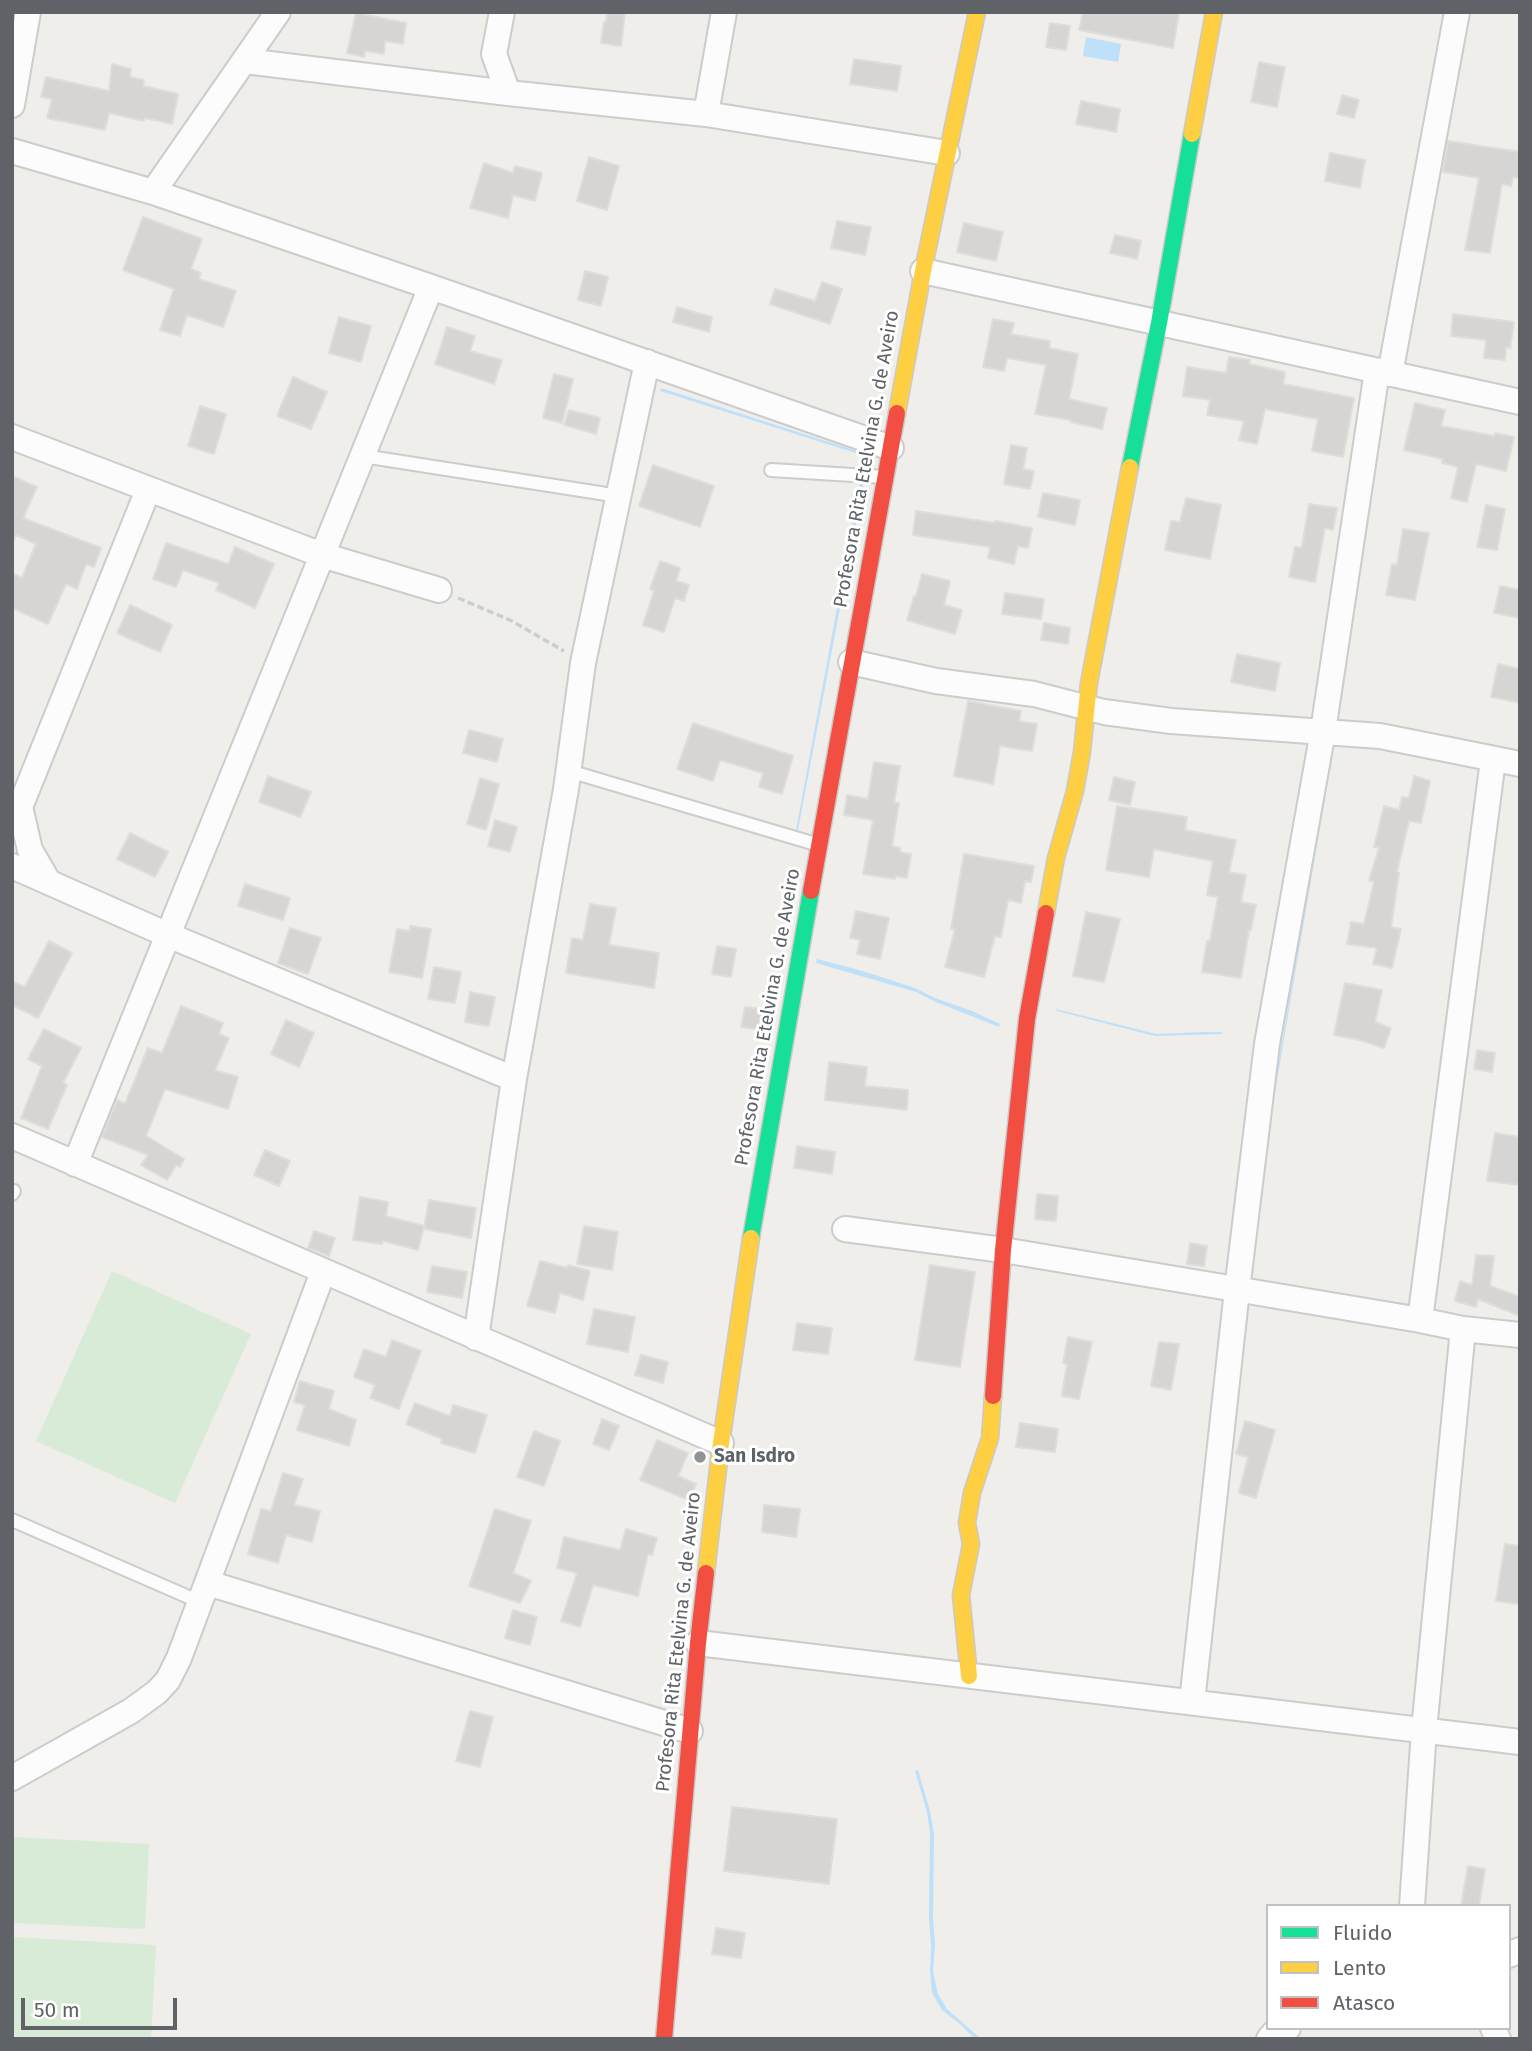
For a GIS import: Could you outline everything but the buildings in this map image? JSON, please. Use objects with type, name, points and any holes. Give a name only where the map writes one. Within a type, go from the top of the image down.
[{"type":"street","points":[[12,105],[29,12]]},
{"type":"street","points":[[153,192],[278,12]]},
{"type":"street","points":[[467,88],[483,73],[494,54],[502,12]]},
{"type":"street","points":[[706,114],[724,12]]},
{"type":"street","name":"Profesora Rita Etelvina G. de Aveiro","points":[[664,2039],[698,1643],[721,1443],[758,1193],[923,271],[977,12]]},
{"type":"street","points":[[969,1676],[961,1595],[971,1544],[967,1523],[969,1505],[990,1438],[1003,1250],[1033,978],[1056,858],[1075,791],[1101,614],[1159,323],[1214,12]]},
{"type":"street","points":[[1192,1702],[1267,1044],[1383,373],[1457,12]]},
{"type":"street","points":[[494,54],[508,93]]},
{"type":"street","points":[[245,61],[706,114],[947,153]]},
{"type":"street","points":[[12,151],[153,192],[891,448]]},
{"type":"street","points":[[923,271],[1520,401]]},
{"type":"street","points":[[75,1164],[431,287]]},
{"type":"street","points":[[476,1338],[514,1079],[569,771],[583,663],[647,362]]},
{"type":"street","points":[[12,437],[322,555],[439,590]]},
{"type":"street","points":[[48,881],[30,850],[16,811],[148,490]]},
{"type":"street","points":[[851,662],[936,681],[1034,694],[1104,712],[1171,720],[1380,736],[1520,764]]},
{"type":"street","points":[[1420,1320],[1493,760]]},
{"type":"street","points":[[12,866],[168,935],[514,1079]]},
{"type":"street","points":[[12,1136],[721,1443]]},
{"type":"street","points":[[845,1229],[1003,1250],[1463,1329],[1520,1335]]},
{"type":"street","points":[[12,1778],[131,1711],[157,1692],[168,1680],[204,1593],[323,1272]]},
{"type":"street","points":[[1412,1904],[1424,1730],[1463,1329]]},
{"type":"street","points":[[204,1593],[690,1731]]},
{"type":"street","points":[[698,1643],[1520,1742]]},
{"type":"lane","points":[[363,456],[619,496]]},
{"type":"lane","points":[[771,470],[886,477]]},
{"type":"lane","points":[[569,771],[819,846]]},
{"type":"lane","points":[[12,1520],[204,1593]]},
{"type":"path","points":[[439,590],[512,621],[583,663]]},
{"type":"green space","points":[[112,1271],[251,1334],[175,1503],[36,1441]]},
{"type":"green space","points":[[12,1837],[149,1844],[145,1929],[12,1923]]},
{"type":"green space","points":[[12,1937],[156,1945],[151,2039],[12,2039]]},
{"type":"water","points":[[1086,37],[1121,44],[1118,62],[1083,56]]},
{"type":"water","points":[[661,388],[869,455],[798,830],[865,456],[660,391]]},
{"type":"water","points":[[1336,733],[1264,1157],[1252,1283],[1411,1306],[1249,1285],[1262,1157]]},
{"type":"water","points":[[817,959],[915,988],[1000,1024],[999,1027],[916,992],[816,963]]},
{"type":"water","points":[[1056,1009],[1156,1034],[1222,1034],[1155,1036]]},
{"type":"water","points":[[918,1770],[934,1833],[933,1972],[938,1994],[947,2009],[981,2039],[975,2039],[942,2010],[932,1993],[930,1833],[915,1771]]},
{"type":"traffic: fast","points":[[1130,467],[1159,323],[1192,134]]},
{"type":"traffic: fast","points":[[751,1238],[811,891]]},
{"type":"traffic: slow","points":[[897,413],[923,271],[977,12]]},
{"type":"traffic: slow","points":[[1192,134],[1214,12]]},
{"type":"traffic: slow","points":[[1046,913],[1056,858],[1075,791],[1089,683],[1130,467]]},
{"type":"traffic: slow","points":[[706,1573],[721,1443],[751,1238]]},
{"type":"traffic: slow","points":[[969,1676],[961,1595],[971,1544],[967,1523],[972,1493],[990,1438],[993,1396]]},
{"type":"traffic: jam","points":[[811,891],[897,413]]},
{"type":"traffic: jam","points":[[993,1396],[1003,1250],[1027,1019],[1046,913]]},
{"type":"traffic: jam","points":[[664,2039],[706,1573]]},
{"type":"place","name":"San Isdro","points":[[700,1457]]}]
